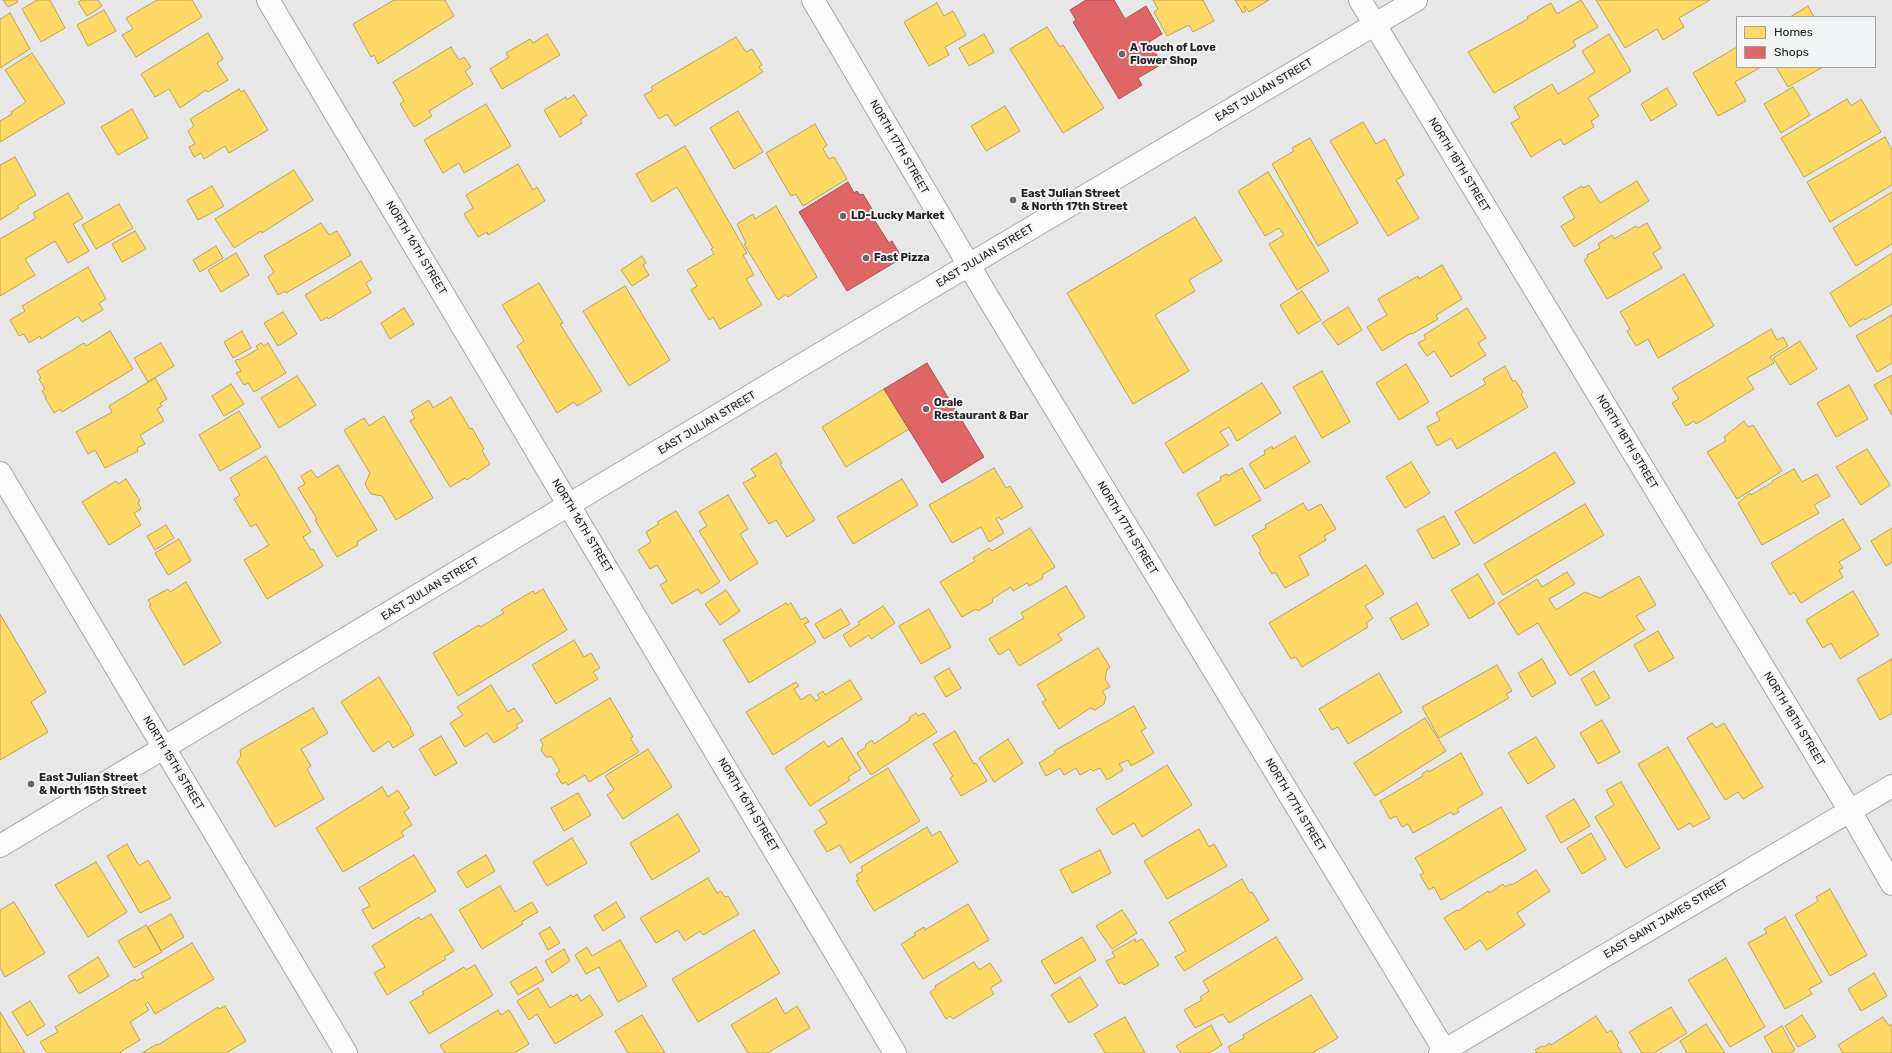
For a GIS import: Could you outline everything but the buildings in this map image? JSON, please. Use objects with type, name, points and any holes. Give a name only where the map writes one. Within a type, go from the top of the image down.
[{"type":"street","name":"NORTH 16TH STREET","points":[[268,0],[896,1053]]},
{"type":"street","name":"NORTH 17TH STREET","points":[[813,0],[969,265],[1443,1052]]},
{"type":"street","name":"NORTH 18TH STREET","points":[[1360,0],[1850,811],[1892,884]]},
{"type":"street","name":"EAST JULIAN STREET","points":[[0,846],[969,265],[1416,0]]},
{"type":"street","name":"NORTH 15TH STREET","points":[[0,473],[346,1053]]},
{"type":"street","name":"EAST SAINT JAMES STREET","points":[[1443,1052],[1892,786]]},
{"type":"place","name":"A Touch of Love Flower Shop","points":[[1122,54]]},
{"type":"place","name":"East Julian Street & North 17th Street","points":[[1013,200]]},
{"type":"place","name":"LD-Lucky Market","points":[[843,216]]},
{"type":"place","name":"Fast Pizza","points":[[866,258]]},
{"type":"place","name":"Orale Restaurant & Bar","points":[[926,409]]},
{"type":"place","name":"East Julian Street & North 15th Street","points":[[31,784]]}]
